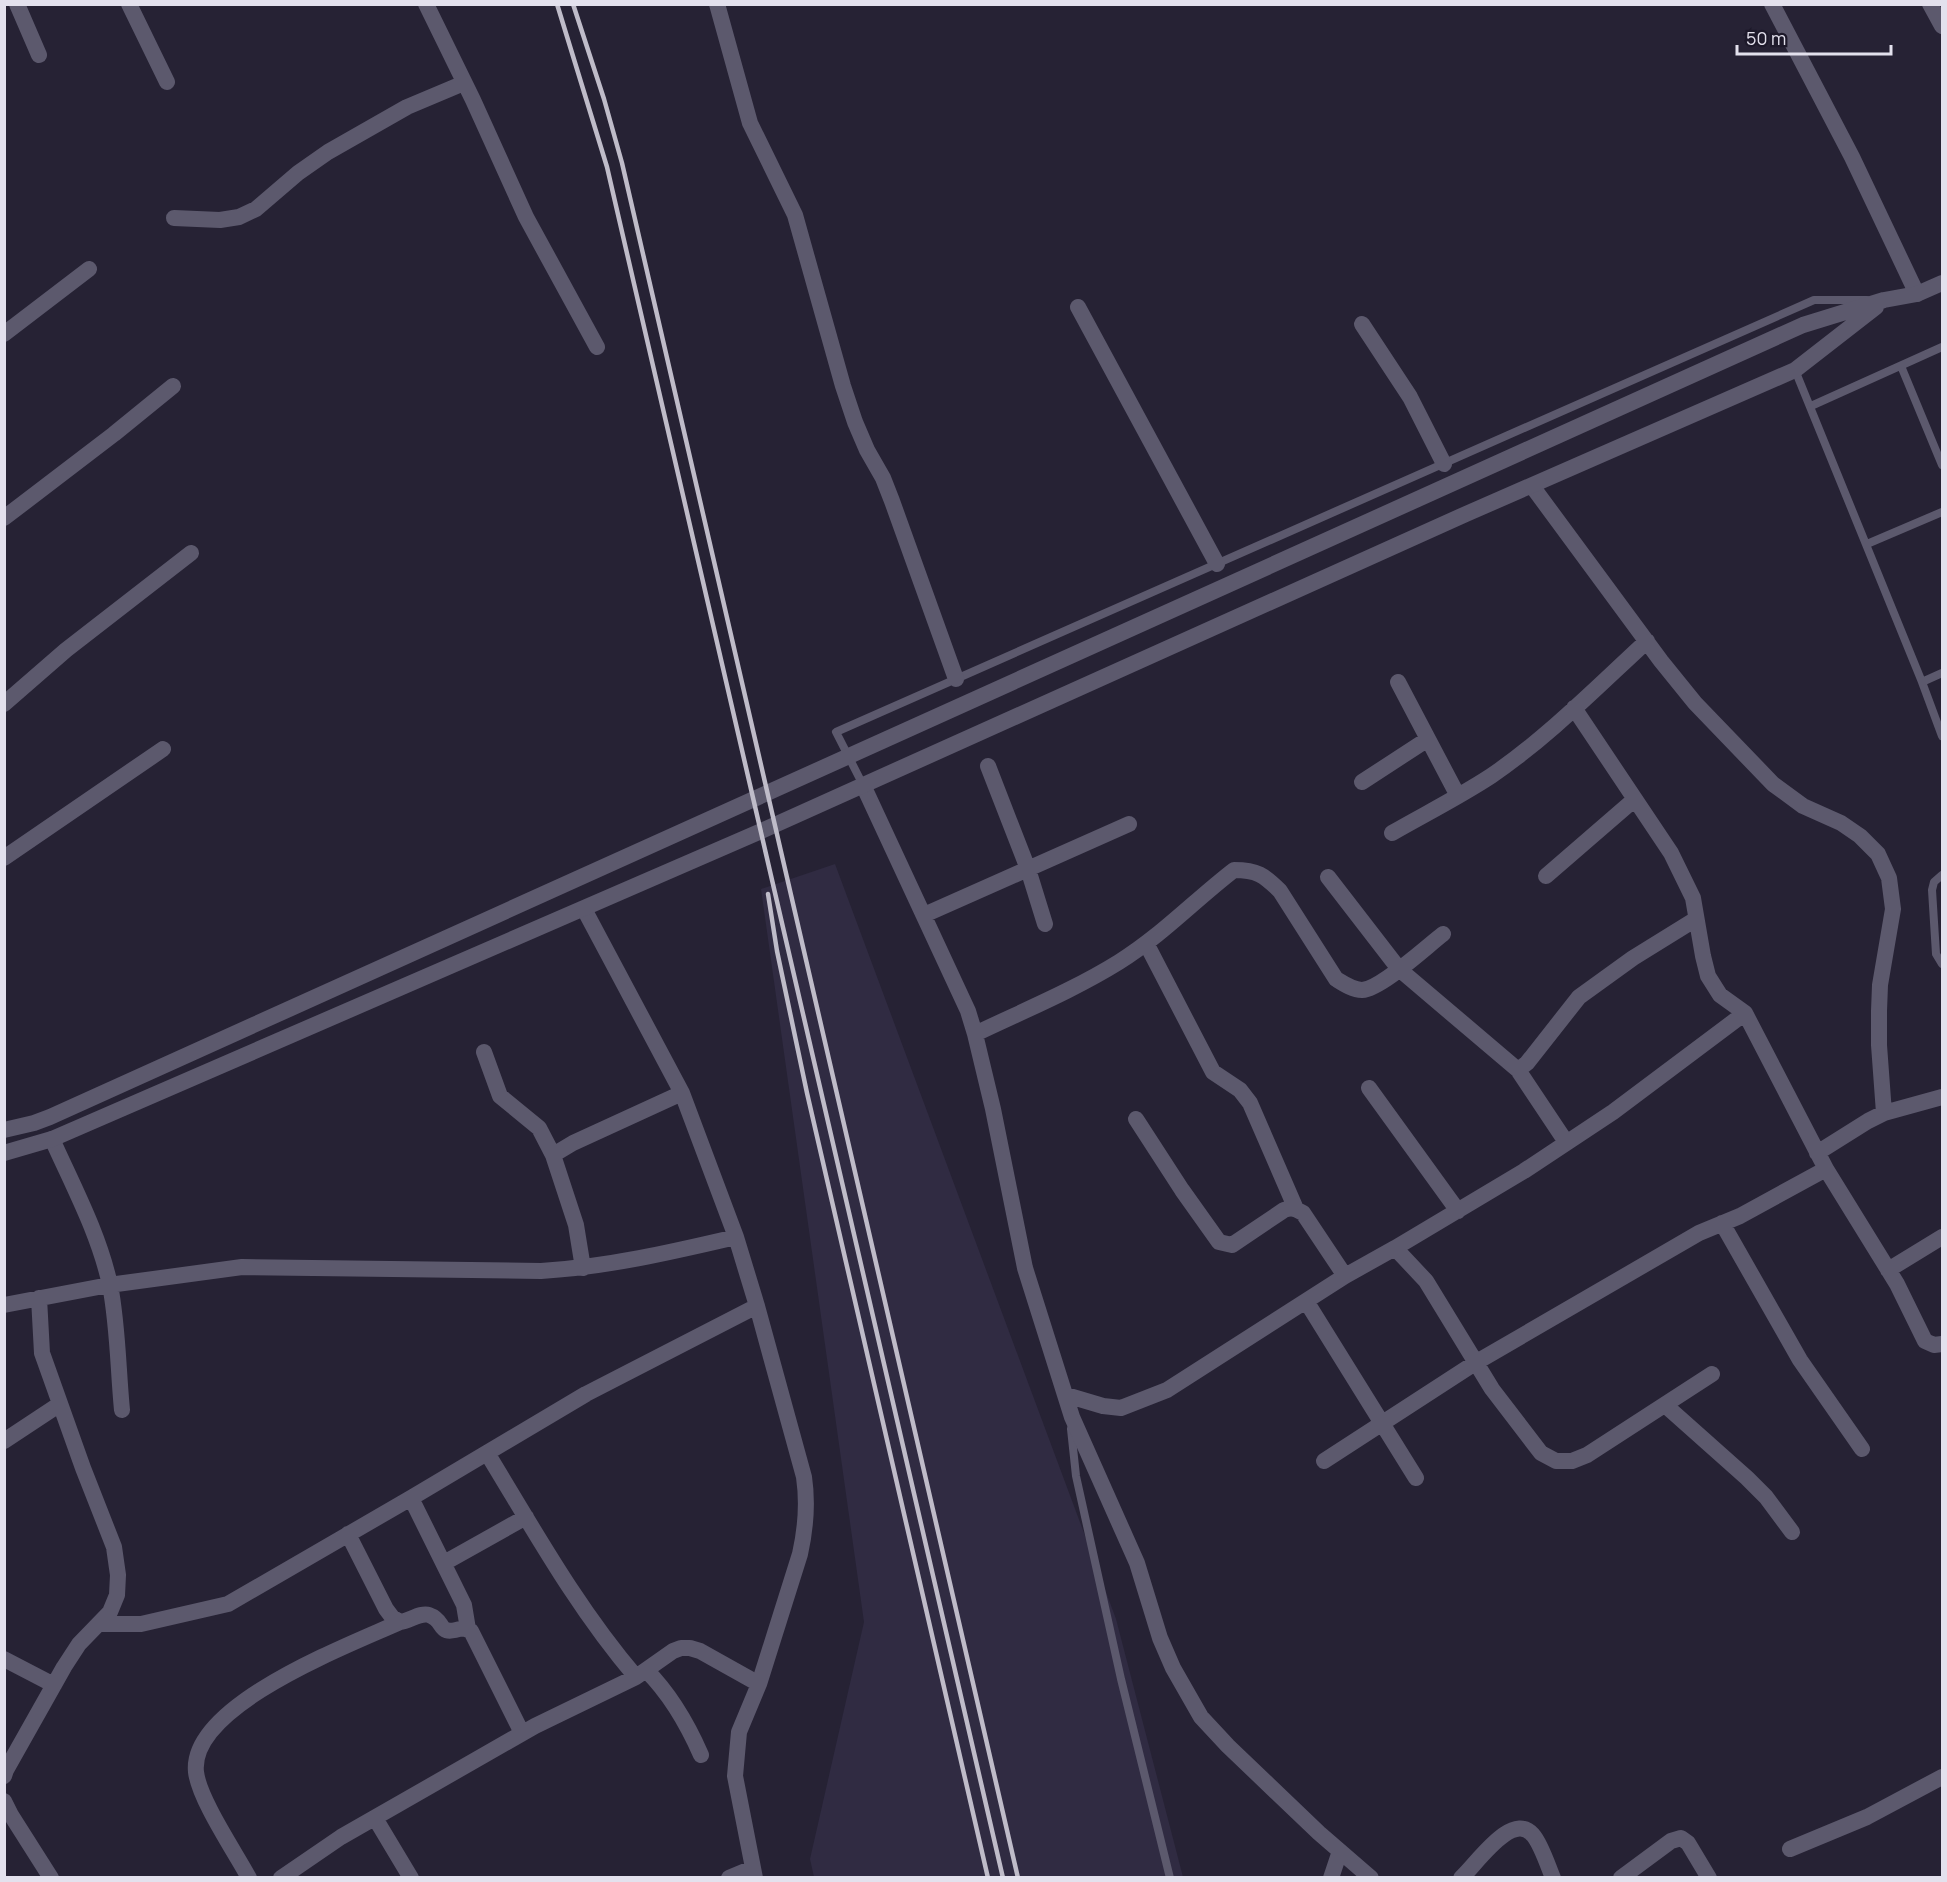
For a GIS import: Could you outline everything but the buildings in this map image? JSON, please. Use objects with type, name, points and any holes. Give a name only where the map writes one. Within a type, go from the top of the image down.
[{"type":"street","points":[[17,4],[39,55]]},
{"type":"street","points":[[129,4],[168,82]]},
{"type":"street","points":[[426,4],[526,217],[597,347]]},
{"type":"street","points":[[717,4],[750,123],[795,215],[855,422],[886,486],[956,679]]},
{"type":"street","points":[[1772,4],[1852,158],[1917,294]]},
{"type":"street","points":[[1930,4],[1942,26]]},
{"type":"street","points":[[174,218],[220,220],[239,217],[256,209],[298,173],[336,147],[407,107],[464,83]]},
{"type":"street","points":[[4,334],[89,269]]},
{"type":"street","points":[[4,1130],[34,1123],[61,1112],[1803,325],[1884,300],[1917,294],[1942,283]]},
{"type":"street","points":[[4,1153],[52,1139],[584,909],[1795,370],[1884,300]]},
{"type":"street","points":[[1078,307],[1217,564]]},
{"type":"street","points":[[1362,324],[1410,397],[1444,464]]},
{"type":"street","points":[[4,518],[173,386]]},
{"type":"street","points":[[1532,486],[1695,704],[1773,784],[1803,806],[1841,823],[1878,854],[1889,878],[1893,909],[1880,985],[1879,1045],[1884,1113]]},
{"type":"street","points":[[4,704],[66,650],[191,553]]},
{"type":"street","points":[[1392,833],[1458,796],[1519,755],[1647,641]]},
{"type":"street","points":[[1398,682],[1458,796]]},
{"type":"street","points":[[1574,708],[1671,853],[1686,880],[1693,898],[1708,976],[1720,994],[1745,1013],[1817,1153],[1888,1270],[1925,1341],[1934,1345],[1942,1344]]},
{"type":"street","points":[[1362,782],[1428,739]]},
{"type":"street","points":[[4,858],[163,749]]},
{"type":"street","points":[[988,766],[1028,869],[1045,924]]},
{"type":"street","points":[[863,785],[964,1002],[975,1034],[1025,1268],[1067,1401],[1137,1563],[1160,1638],[1185,1692],[1201,1717],[1228,1746],[1371,1878]]},
{"type":"street","points":[[1546,876],[1635,800]]},
{"type":"street","points":[[924,915],[1129,824]]},
{"type":"street","points":[[975,1034],[1082,983],[1119,962],[1159,935],[1234,870],[1251,870],[1268,880],[1280,891],[1336,979],[1360,990],[1375,987],[1443,934]]},
{"type":"street","points":[[1328,877],[1399,969],[1518,1070],[1566,1142]]},
{"type":"street","points":[[584,909],[682,1093],[736,1238],[758,1306],[798,1455],[807,1501],[806,1532],[800,1554],[759,1684],[739,1732],[735,1776],[754,1873],[729,1878]]},
{"type":"street","points":[[1518,1070],[1527,1063],[1579,997],[1633,958],[1696,919]]},
{"type":"street","points":[[1146,944],[1213,1072],[1240,1090],[1250,1103],[1296,1209]]},
{"type":"street","points":[[1067,1401],[1121,1408],[1167,1390],[1345,1276],[1524,1171],[1613,1112],[1745,1013]]},
{"type":"street","points":[[484,1052],[500,1096],[539,1128],[553,1155],[576,1225],[583,1268]]},
{"type":"street","points":[[1369,1088],[1458,1211]]},
{"type":"street","points":[[553,1155],[573,1143],[682,1093]]},
{"type":"street","points":[[1817,1153],[1884,1113],[1942,1097]]},
{"type":"street","points":[[1136,1119],[1194,1208],[1220,1242],[1232,1245],[1284,1210],[1296,1209],[1303,1213],[1345,1276]]},
{"type":"street","points":[[52,1139],[93,1233],[109,1284],[122,1410]]},
{"type":"street","points":[[1324,1461],[1475,1363],[1699,1233],[1740,1216],[1826,1169]]},
{"type":"street","points":[[1722,1223],[1800,1360],[1862,1449]]},
{"type":"street","points":[[1888,1270],[1942,1237]]},
{"type":"street","points":[[4,1305],[109,1284],[242,1267],[541,1271],[583,1268],[648,1257],[736,1238]]},
{"type":"street","points":[[1395,1248],[1426,1281],[1462,1337],[1475,1363],[1540,1453],[1556,1461],[1572,1461],[1587,1455],[1712,1374]]},
{"type":"street","points":[[4,1776],[54,1684],[79,1644],[110,1612],[117,1595],[118,1575],[114,1547],[42,1353],[39,1298]]},
{"type":"street","points":[[1306,1301],[1416,1478]]},
{"type":"street","points":[[99,1624],[141,1624],[228,1604],[586,1394],[758,1306]]},
{"type":"street","points":[[4,1441],[60,1404]]},
{"type":"street","points":[[1665,1405],[1740,1471],[1766,1497],[1792,1532]]},
{"type":"street","points":[[487,1453],[580,1606],[612,1649],[641,1673],[662,1685],[678,1710],[701,1755]]},
{"type":"street","points":[[411,1498],[464,1605],[468,1629],[475,1636],[522,1733]]},
{"type":"street","points":[[444,1563],[526,1517]]},
{"type":"street","points":[[348,1534],[386,1609],[400,1622]]},
{"type":"street","points":[[249,1878],[198,1782],[196,1762],[203,1740],[243,1701],[288,1673],[400,1622],[426,1614],[433,1616],[446,1631],[468,1629]]},
{"type":"street","points":[[281,1878],[312,1855],[522,1733],[641,1673],[681,1648],[700,1651],[759,1684]]},
{"type":"street","points":[[4,1659],[54,1684]]},
{"type":"street","points":[[1790,1849],[1867,1817],[1942,1777]]},
{"type":"street","points":[[4,1801],[51,1878]]},
{"type":"street","points":[[375,1818],[411,1878]]},
{"type":"street","points":[[1461,1878],[1496,1840],[1518,1829],[1529,1831],[1535,1836],[1553,1878]]},
{"type":"street","points":[[1621,1878],[1671,1841],[1681,1838],[1688,1843],[1709,1878]]},
{"type":"street","points":[[1331,1878],[1340,1851]]},
{"type":"lane","points":[[863,785],[836,732],[1814,300],[1884,300]]},
{"type":"lane","points":[[1811,406],[1942,347]]},
{"type":"lane","points":[[1901,366],[1942,465]]},
{"type":"lane","points":[[1795,370],[1923,682],[1942,736]]},
{"type":"lane","points":[[1867,544],[1942,512]]},
{"type":"lane","points":[[1923,682],[1942,673]]},
{"type":"lane","points":[[1942,875],[1934,882],[1932,890],[1936,954],[1942,964]]},
{"type":"lane","points":[[1067,1401],[1076,1476],[1121,1679],[1170,1878]]},
{"type":"shaded area","points":[[835,864],[1116,1619],[1183,1877],[814,1877],[810,1859],[864,1622],[761,889]]},
{"type":"railway","points":[[557,4],[607,167],[1003,1878]]},
{"type":"railway","points":[[573,4],[622,163],[1018,1878]]},
{"type":"railway","points":[[768,894],[777,951],[807,1093],[988,1878]]}]
